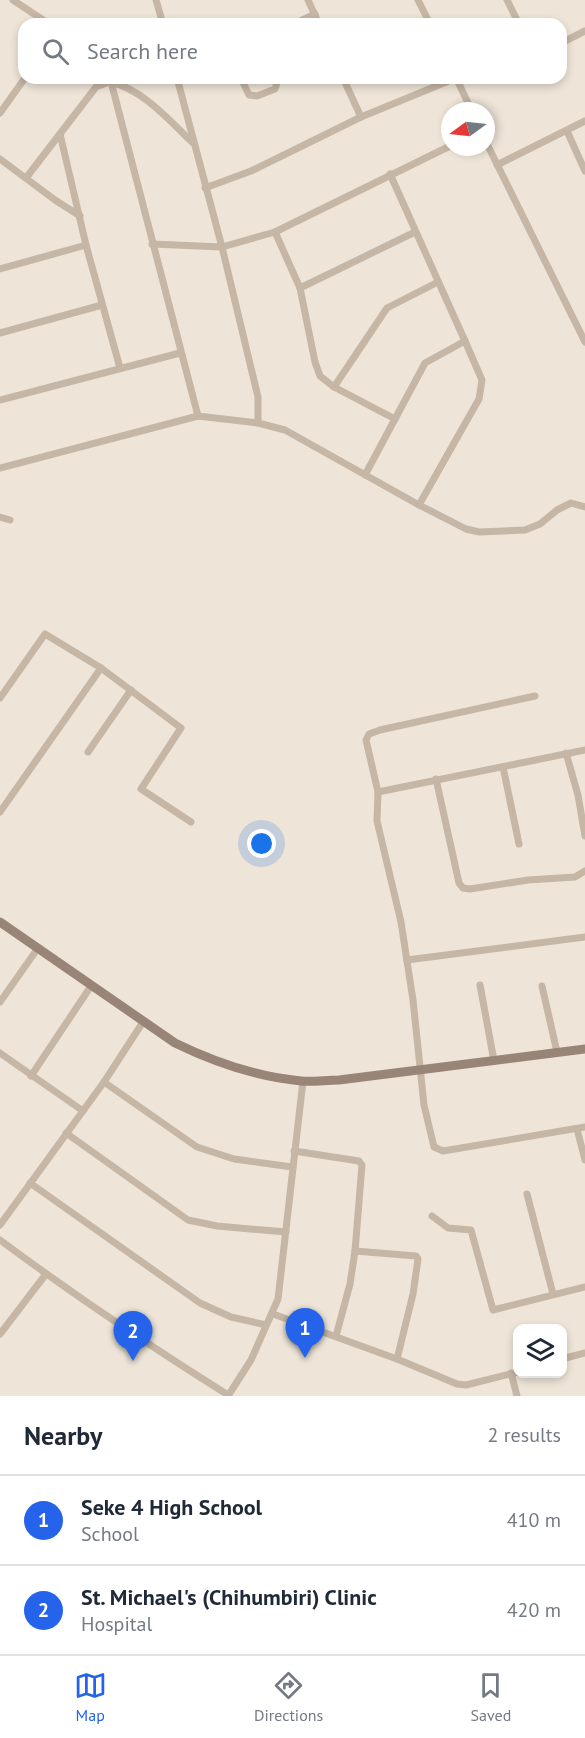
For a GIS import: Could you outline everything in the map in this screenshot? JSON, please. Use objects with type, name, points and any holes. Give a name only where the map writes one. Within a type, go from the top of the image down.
[{"type":"street","points":[[13,0],[40,18]]},
{"type":"street","points":[[156,0],[161,18]]},
{"type":"street","points":[[308,0],[317,18]]},
{"type":"street","points":[[418,0],[427,18]]},
{"type":"street","points":[[507,0],[516,18]]},
{"type":"street","points":[[307,18],[315,14]]},
{"type":"street","points":[[567,40],[585,31]]},
{"type":"street","points":[[0,113],[21,84]]},
{"type":"street","points":[[26,178],[96,87],[102,84]]},
{"type":"street","points":[[111,84],[198,416]]},
{"type":"street","points":[[121,84],[163,114],[193,144]]},
{"type":"street","points":[[178,84],[222,247],[258,396],[258,423]]},
{"type":"street","points":[[244,84],[249,95],[257,96],[275,89],[277,84]]},
{"type":"street","points":[[346,84],[361,117]]},
{"type":"street","points":[[205,188],[251,171],[361,117],[441,84]]},
{"type":"street","points":[[459,84],[468,102]]},
{"type":"street","points":[[497,165],[585,121]]},
{"type":"street","points":[[567,131],[585,171]]},
{"type":"street","points":[[60,134],[86,245],[120,368]]},
{"type":"street","points":[[152,244],[222,247],[275,231],[441,150]]},
{"type":"street","points":[[493,156],[585,342]]},
{"type":"street","points":[[0,159],[80,216]]},
{"type":"street","points":[[390,174],[482,380],[479,399],[419,505]]},
{"type":"street","points":[[275,231],[300,288],[320,376],[334,387],[395,419]]},
{"type":"street","points":[[300,288],[415,232]]},
{"type":"street","points":[[0,269],[86,245]]},
{"type":"street","points":[[334,387],[387,308],[438,282]]},
{"type":"street","points":[[0,333],[102,305]]},
{"type":"street","points":[[365,475],[425,363],[465,341]]},
{"type":"street","points":[[0,400],[180,353]]},
{"type":"street","points":[[0,468],[198,416],[258,423],[285,430],[466,529],[479,532],[525,530],[540,524],[557,510],[571,503],[585,507]]},
{"type":"street","points":[[0,517],[10,520]]},
{"type":"street","points":[[0,698],[45,634],[101,668],[181,728],[141,789],[191,822]]},
{"type":"street","points":[[0,812],[101,668]]},
{"type":"street","points":[[0,678],[9,684]]},
{"type":"street","points":[[88,753],[131,690]]},
{"type":"street","points":[[535,696],[369,734],[366,741],[378,792],[377,821],[401,922],[420,1070],[432,1142],[436,1149],[443,1151],[581,1128],[585,1160]]},
{"type":"street","points":[[378,792],[585,750]]},
{"type":"street","points":[[566,753],[578,795],[585,836]]},
{"type":"street","points":[[503,767],[519,844]]},
{"type":"street","points":[[436,779],[459,883],[463,888],[470,890],[528,880],[575,878],[585,871]]},
{"type":"street","points":[[0,922],[175,1043],[202,1056],[252,1072],[303,1081],[339,1080],[585,1048]]},
{"type":"street","points":[[407,960],[585,937]]},
{"type":"street","points":[[0,1002],[39,948]]},
{"type":"street","points":[[480,985],[494,1061]]},
{"type":"street","points":[[31,1076],[91,986]]},
{"type":"street","points":[[542,986],[557,1052]]},
{"type":"street","points":[[0,1225],[104,1082],[143,1022]]},
{"type":"street","points":[[0,1053],[82,1111]]},
{"type":"street","points":[[0,1240],[46,1274],[228,1396],[251,1360],[278,1299],[303,1081]]},
{"type":"street","points":[[104,1082],[198,1147],[234,1160],[292,1167]]},
{"type":"street","points":[[66,1132],[188,1220],[217,1226],[286,1232]]},
{"type":"street","points":[[294,1151],[361,1163],[360,1205],[355,1251],[350,1284],[336,1336]]},
{"type":"street","points":[[30,1183],[200,1303],[231,1317],[266,1325]]},
{"type":"street","points":[[526,1194],[553,1294]]},
{"type":"street","points":[[432,1216],[448,1228],[471,1230],[493,1310],[585,1287]]},
{"type":"street","points":[[355,1251],[416,1256],[418,1259],[413,1294],[396,1359]]},
{"type":"street","points":[[0,1334],[46,1274]]},
{"type":"street","points":[[273,1314],[462,1385],[513,1372]]},
{"type":"street","points":[[0,1319],[7,1324]]},
{"type":"street","points":[[567,1358],[585,1353]]},
{"type":"street","points":[[515,1378],[517,1396]]},
{"type":"place","name":"Seke 4 High School","points":[[305,1358]]},
{"type":"place","name":"St. Michael's (Chihumbiri) Clinic","points":[[133,1361]]}]
